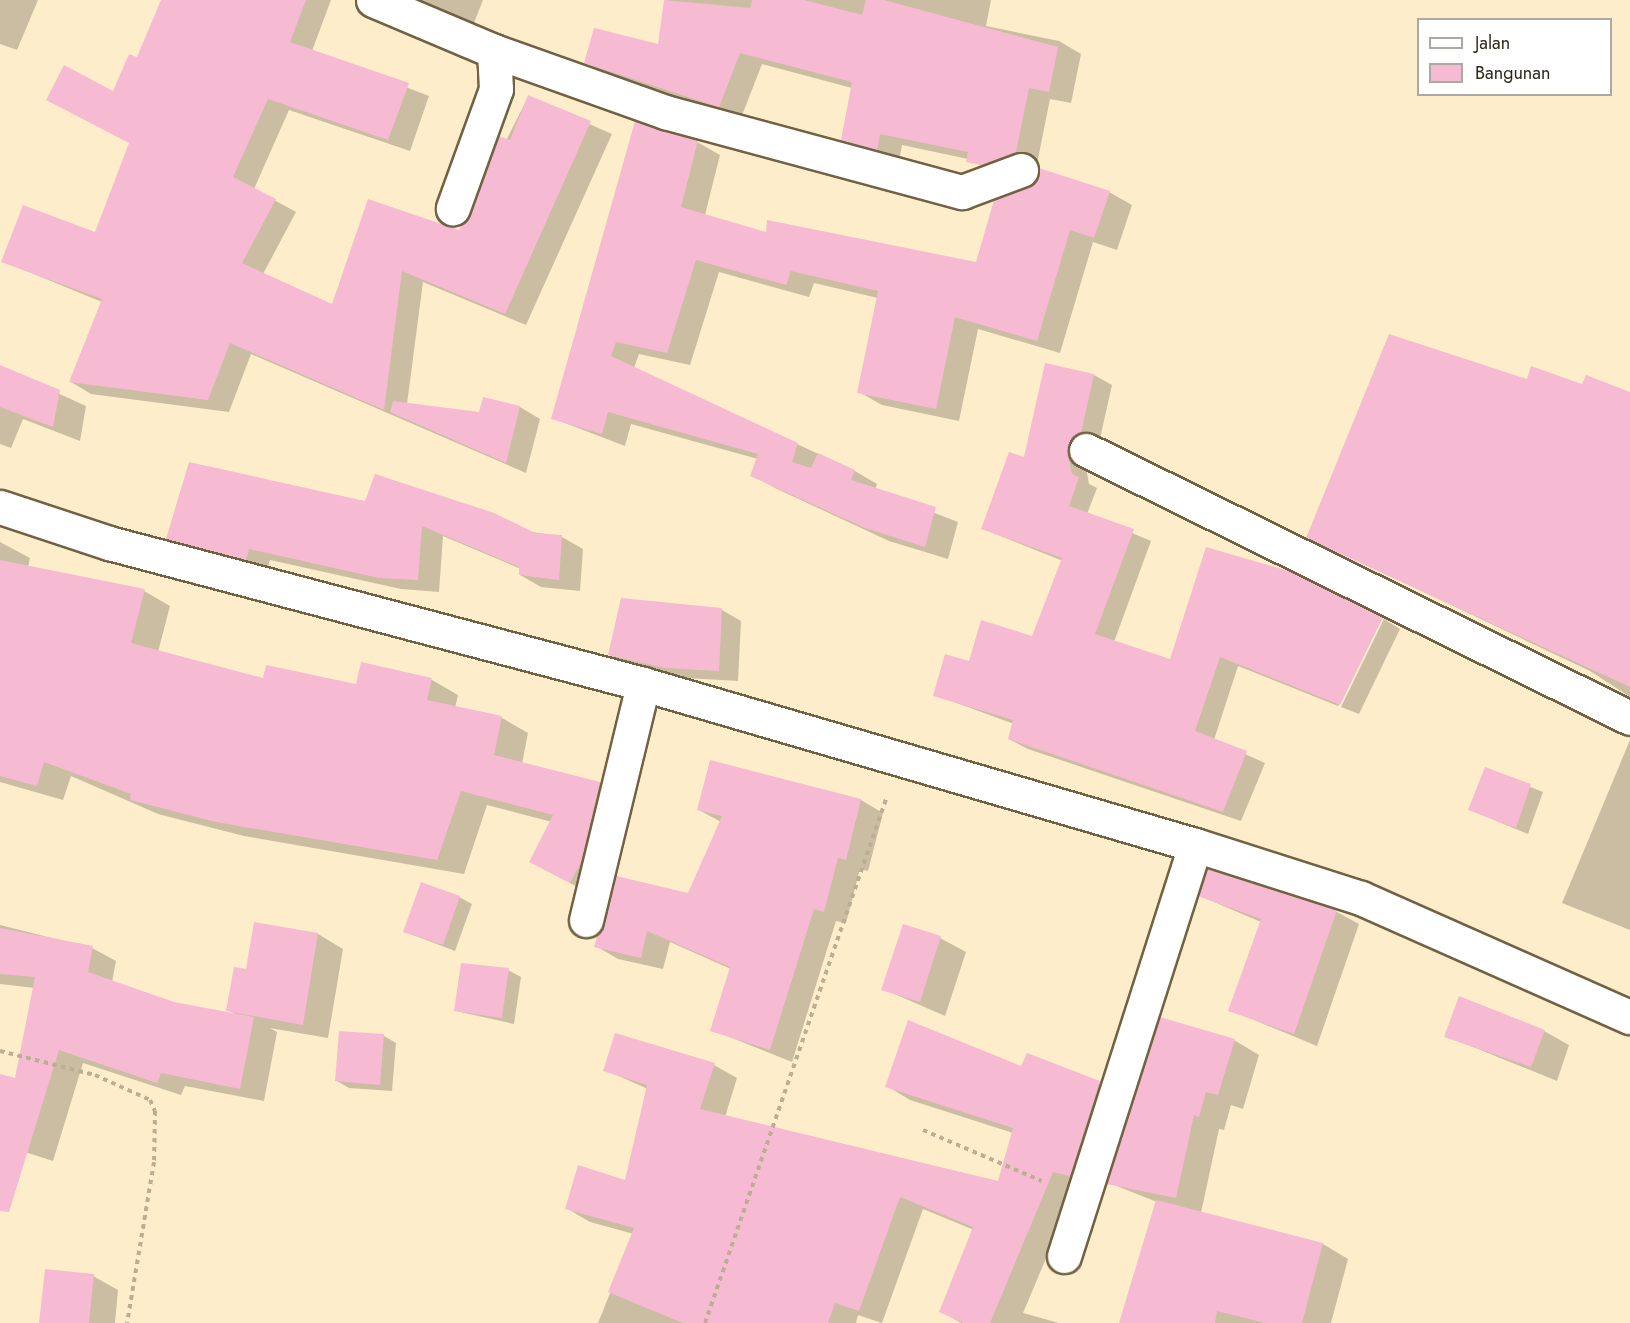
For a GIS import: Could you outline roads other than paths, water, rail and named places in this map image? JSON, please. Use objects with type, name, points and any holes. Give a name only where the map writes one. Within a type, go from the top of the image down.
[{"type":"street","points":[[373,0],[494,51],[665,112],[962,192],[1021,170]]},
{"type":"street","points":[[453,208],[496,88],[494,51]]},
{"type":"street","points":[[1086,450],[1630,718]]},
{"type":"street","points":[[0,507],[108,543],[643,684],[900,761],[1196,845],[1361,898],[1630,1017]]},
{"type":"street","points":[[586,920],[643,684]]},
{"type":"street","points":[[1064,1256],[1196,845]]}]
